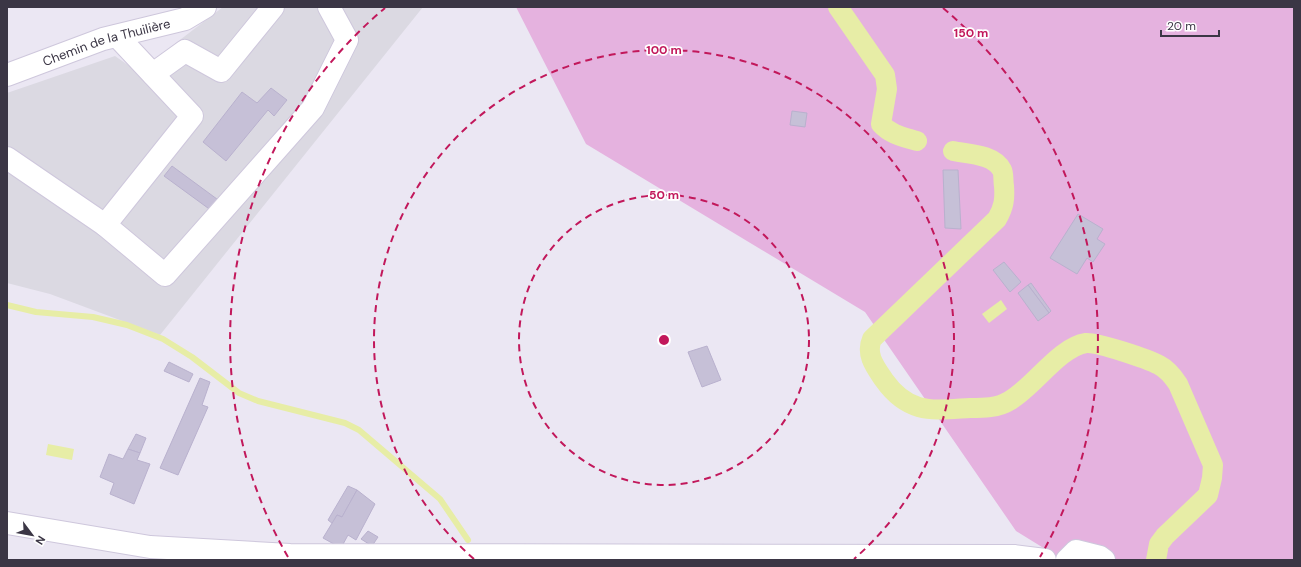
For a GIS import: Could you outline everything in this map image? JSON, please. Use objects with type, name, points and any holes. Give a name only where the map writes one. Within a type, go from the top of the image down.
[{"type":"street","name":"Chemin de la Thuilière","points":[[7,75],[103,39],[185,19],[204,7]]},
{"type":"street","points":[[153,74],[185,51],[221,71],[273,7]]},
{"type":"street","points":[[7,158],[105,225],[165,275],[313,108],[347,40],[329,7]]},
{"type":"street","points":[[105,225],[192,116],[117,36]]},
{"type":"street","points":[[7,524],[150,547],[290,555],[1014,556],[1045,560]]},
{"type":"street","points":[[1067,560],[1076,551],[1100,557],[1104,560]]},
{"type":"shaded area","points":[[223,7],[423,7],[160,335],[50,294],[7,283],[7,93],[115,56],[138,72]]},
{"type":"shaded area","points":[[516,7],[1294,7],[1294,560],[1063,560],[1016,531],[865,312],[586,144]]},
{"type":"shaded area","points":[[1001,300],[1007,309],[989,323],[982,314]]},
{"type":"shaded area","points":[[48,444],[74,449],[72,460],[46,455]]},
{"type":"building","points":[[271,88],[287,100],[274,116],[268,110],[226,161],[203,142],[242,92],[257,103]]},
{"type":"building","points":[[792,111],[807,113],[805,127],[790,125]]},
{"type":"building","points":[[172,166],[221,202],[212,211],[164,176]]},
{"type":"building","points":[[943,170],[958,170],[961,229],[945,228]]},
{"type":"building","points":[[1078,214],[1103,229],[1097,239],[1105,244],[1093,262],[1087,258],[1077,274],[1050,258]]},
{"type":"building","points":[[1004,262],[1021,282],[1010,292],[993,270]]},
{"type":"building","points":[[1031,283],[1051,311],[1049,313],[1028,285]]},
{"type":"building","points":[[1028,285],[1049,313],[1038,321],[1018,293]]},
{"type":"building","points":[[707,346],[721,380],[702,387],[688,352]]},
{"type":"building","points":[[169,362],[193,374],[189,382],[164,371]]},
{"type":"building","points":[[200,378],[210,382],[202,405],[208,407],[178,475],[160,468]]},
{"type":"building","points":[[136,434],[146,438],[140,453],[128,449]]},
{"type":"building","points":[[128,449],[140,453],[137,460],[150,464],[134,504],[110,494],[114,483],[100,477],[109,454],[123,459]]},
{"type":"building","points":[[348,486],[357,490],[342,517],[337,515],[333,524],[328,520]]},
{"type":"building","points":[[357,490],[375,504],[356,540],[348,535],[341,548],[323,538],[337,515],[342,517]]},
{"type":"building","points":[[368,531],[378,537],[372,546],[361,539]]},
{"type":"waterway","points":[[838,7],[885,75],[887,89],[881,124],[893,133],[917,141]]},
{"type":"waterway","points":[[953,151],[987,158],[998,165],[1003,172],[1003,207],[997,219],[872,339],[870,345],[872,361],[884,380],[893,391],[903,399],[912,405],[933,409],[990,407],[1005,403],[1018,395],[1066,352],[1076,346],[1086,343],[1092,343],[1122,351],[1153,362],[1164,368],[1178,384],[1213,465],[1208,495],[1165,536],[1159,544],[1156,560]]},
{"type":"waterway","points":[[7,305],[36,312],[93,317],[127,325],[163,339],[192,357],[239,393],[258,401],[345,423],[359,430],[440,499],[468,540]]}]
